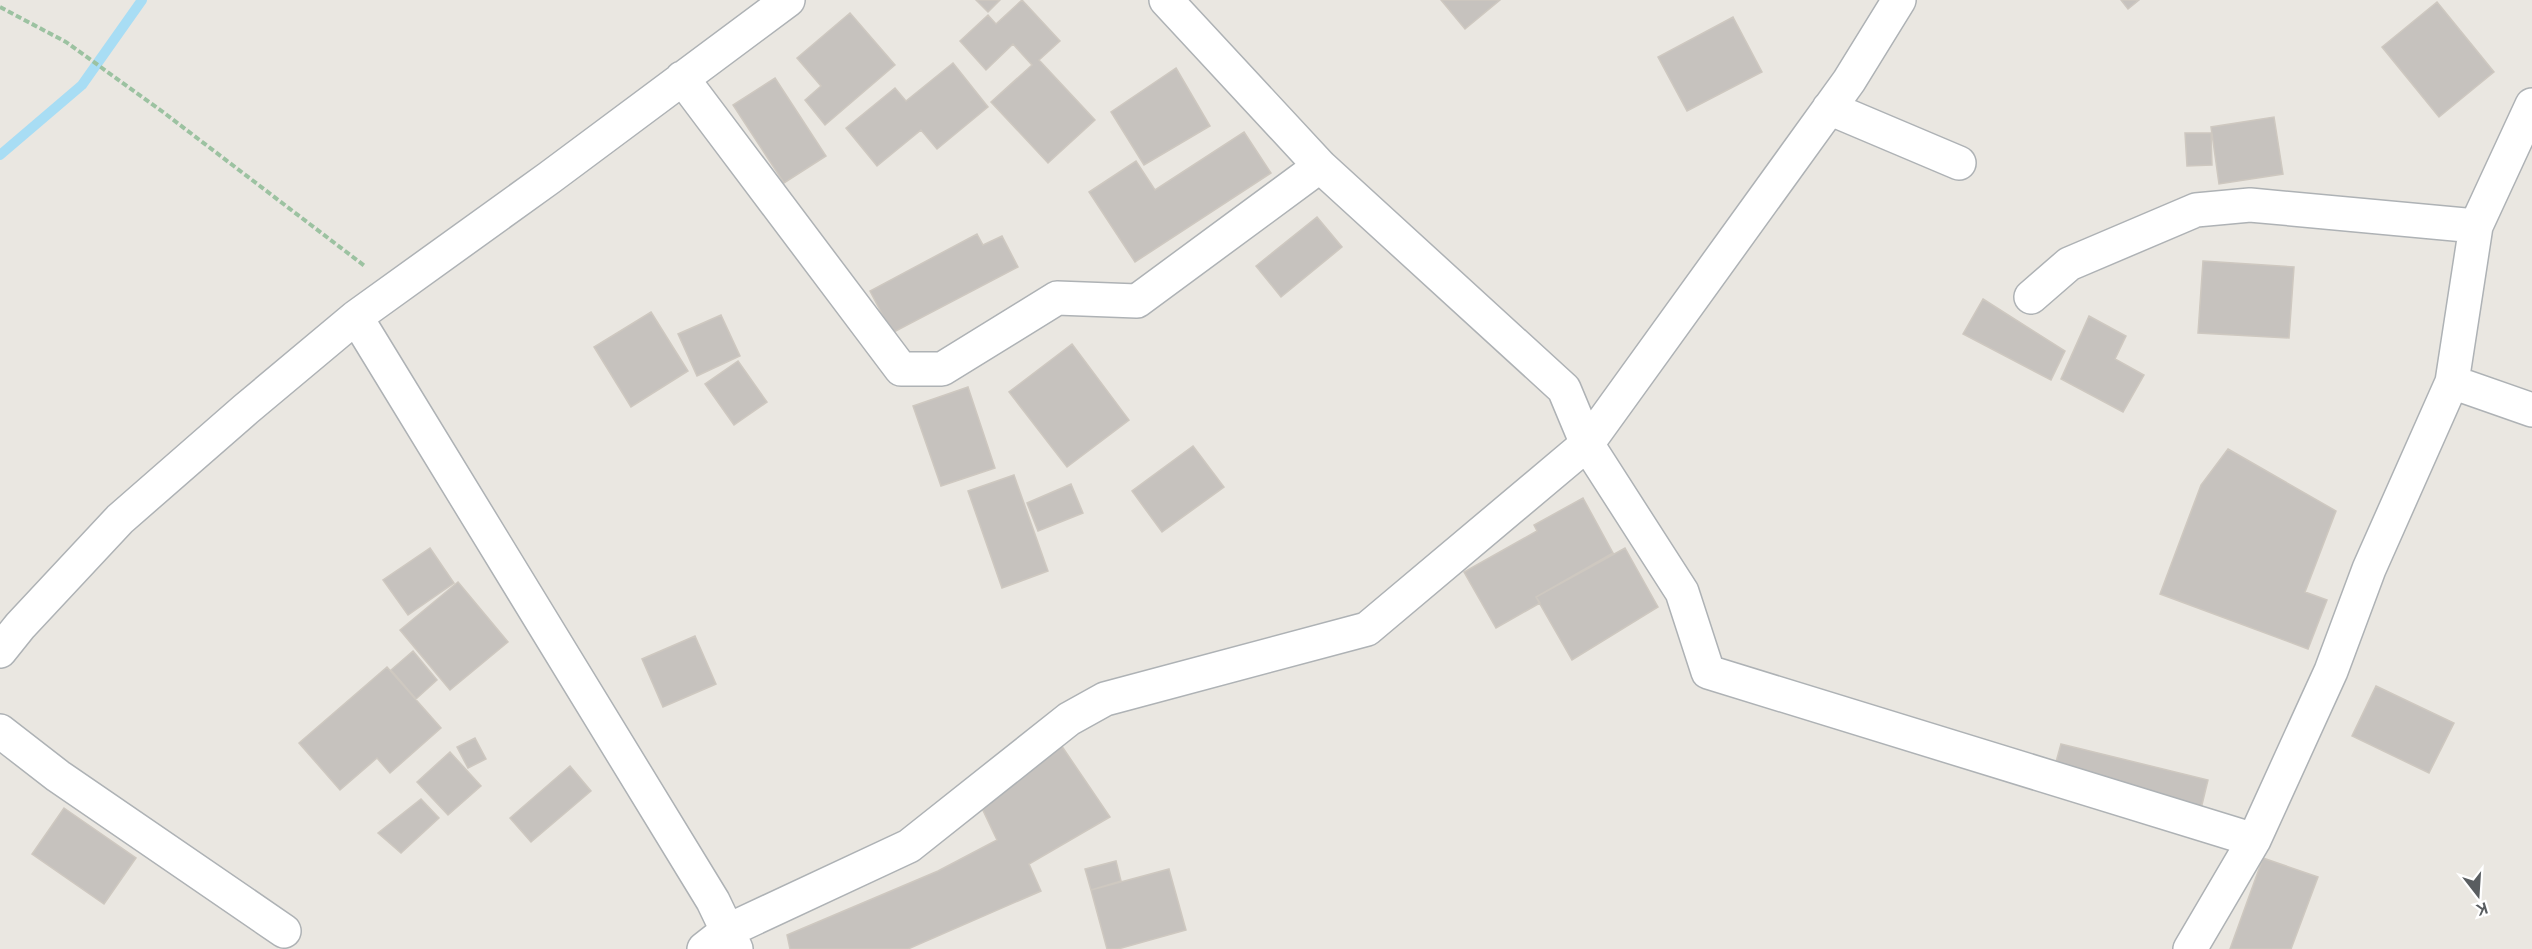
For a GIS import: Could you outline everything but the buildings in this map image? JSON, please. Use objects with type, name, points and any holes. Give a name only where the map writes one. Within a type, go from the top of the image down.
[{"type":"street","points":[[0,651],[20,626],[120,519],[356,317],[549,178],[788,0]]},
{"type":"street","points":[[1166,0],[1320,166],[1564,389],[1587,444],[1682,592],[1708,672],[2254,840]]},
{"type":"street","points":[[356,317],[707,891],[723,943],[909,846],[1069,718],[1105,699],[1367,629],[1587,444],[1829,108],[1899,0]]},
{"type":"street","points":[[681,78],[901,369],[942,369],[1057,298],[1137,301],[1320,166]]},
{"type":"street","points":[[2190,949],[2254,840],[2331,671],[2369,569],[2451,382],[2476,226],[2532,105]]},
{"type":"street","points":[[1829,108],[1959,163]]},
{"type":"street","points":[[2031,297],[2069,264],[2196,210],[2250,205],[2476,226]]},
{"type":"street","points":[[2451,382],[2532,410]]},
{"type":"street","points":[[0,731],[58,776],[284,931]]},
{"type":"path","points":[[0,7],[76,49],[395,289]]},
{"type":"waterway","points":[[0,155],[82,85],[142,0]]}]
